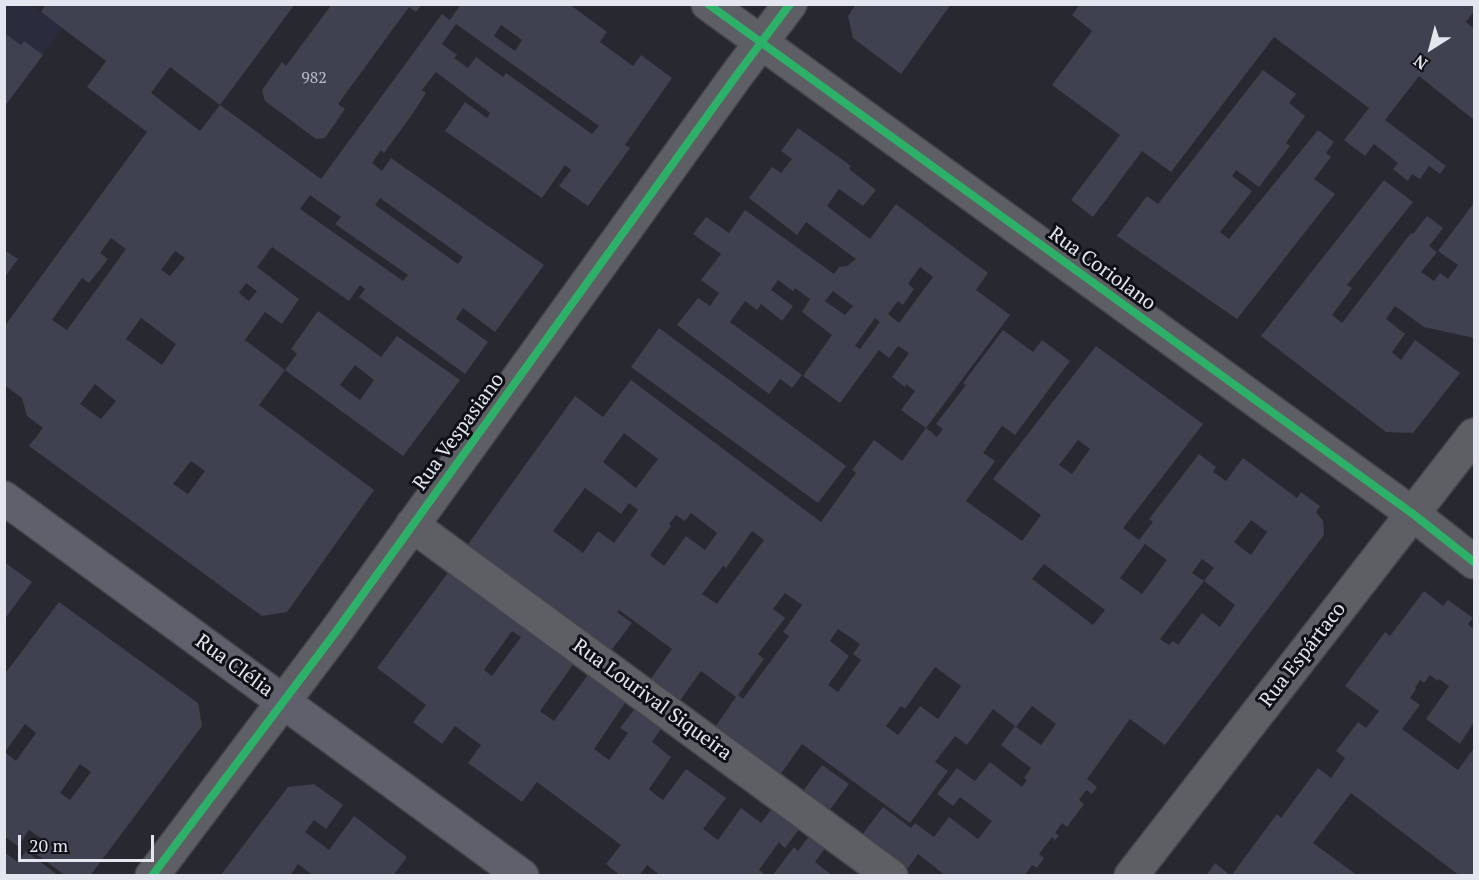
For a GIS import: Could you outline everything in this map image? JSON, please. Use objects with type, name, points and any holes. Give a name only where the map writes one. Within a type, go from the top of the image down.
[{"type":"main road","name":"Rua Clélia","points":[[4,498],[522,876]]},
{"type":"street","name":"Rua Coriolano","points":[[708,4],[1413,514],[1474,562]]},
{"type":"street","name":"Rua Vespasiano","points":[[152,876],[284,702],[790,4]]},
{"type":"street","name":"Rua Espártaco","points":[[1131,876],[1474,435]]},
{"type":"street","name":"Rua Lourival Siqueira","points":[[412,525],[891,876]]},
{"type":"shaded area","points":[[5,5],[31,5],[62,28],[5,107]]},
{"type":"building","points":[[46,4],[295,4],[220,105],[321,179],[442,14],[450,20],[461,4],[569,4],[607,32],[600,42],[633,66],[641,55],[672,78],[625,145],[630,148],[588,206],[559,186],[571,170],[565,165],[542,198],[445,131],[465,102],[487,118],[490,113],[436,72],[422,90],[426,93],[411,116],[384,153],[381,150],[372,163],[382,171],[391,158],[544,265],[495,332],[463,308],[456,319],[488,342],[465,374],[359,297],[365,289],[360,285],[349,301],[272,247],[257,267],[299,299],[282,324],[265,312],[245,340],[285,370],[259,405],[374,490],[287,612],[262,616],[29,446],[43,428],[27,416],[22,398],[4,385],[4,327],[147,132],[87,87],[106,61],[41,12]],"holes":[[[456,24],[599,126],[592,134],[506,73],[503,77],[476,57],[468,68],[454,58],[457,55],[442,44]],[[501,25],[522,40],[515,51],[494,36]],[[170,67],[220,105],[200,131],[151,93]],[[310,195],[341,217],[335,224],[408,275],[403,281],[300,209]],[[380,198],[463,257],[458,264],[375,205]],[[111,238],[126,249],[67,330],[52,320],[82,278],[89,283],[108,259],[100,253]],[[175,251],[185,258],[170,276],[161,270]],[[246,283],[257,291],[249,301],[239,293]],[[141,318],[176,344],[162,365],[126,339]],[[95,384],[116,401],[101,419],[80,404]],[[191,461],[205,471],[188,494],[173,484]]]},
{"type":"building","points":[[332,4],[422,4],[416,12],[409,7],[338,104],[345,109],[325,138],[316,139],[265,101],[262,90],[282,62],[286,66]]},
{"type":"building","points":[[856,4],[951,4],[901,74],[853,38],[848,16]]},
{"type":"building","points":[[1080,4],[1474,4],[1474,11],[1466,22],[1474,29],[1474,120],[1419,76],[1385,120],[1446,166],[1440,174],[1429,166],[1420,179],[1412,174],[1408,181],[1393,169],[1398,163],[1374,144],[1365,156],[1344,140],[1369,108],[1274,37],[1171,172],[1142,151],[1093,217],[1071,200],[1120,135],[1052,85],[1092,31],[1072,15]]},
{"type":"building","points":[[4,33],[21,45],[24,41],[43,55],[4,107]]},
{"type":"building","points":[[1263,70],[1296,94],[1289,103],[1305,116],[1286,143],[1290,146],[1259,187],[1236,170],[1232,176],[1252,191],[1220,232],[1229,239],[1318,130],[1334,142],[1326,153],[1331,157],[1314,179],[1335,194],[1237,319],[1117,236],[1147,196],[1158,204]]},
{"type":"building","points":[[798,128],[851,166],[849,169],[876,190],[863,206],[839,189],[827,206],[870,239],[896,204],[988,273],[976,290],[1010,315],[926,428],[901,410],[915,391],[892,377],[909,353],[898,346],[889,358],[879,350],[840,403],[803,376],[832,335],[802,312],[810,299],[795,288],[793,291],[778,280],[771,290],[793,306],[782,321],[761,304],[757,310],[745,301],[730,322],[802,375],[792,388],[780,379],[769,394],[677,325],[698,298],[710,306],[719,293],[701,280],[721,254],[693,234],[706,217],[729,233],[745,210],[834,274],[839,267],[847,266],[856,259],[806,222],[797,235],[749,198],[772,167],[781,173],[792,159],[781,151]],"holes":[[[920,267],[933,277],[899,323],[888,314],[898,301],[903,305],[914,289],[908,284]],[[833,291],[853,306],[845,315],[825,301]],[[875,318],[880,322],[860,349],[855,346]]]},
{"type":"building","points":[[1384,180],[1413,202],[1347,285],[1352,288],[1332,315],[1342,323],[1411,233],[1413,234],[1427,216],[1443,228],[1429,246],[1437,252],[1421,272],[1434,281],[1440,273],[1448,279],[1458,265],[1438,251],[1474,203],[1474,338],[1424,327],[1395,306],[1386,319],[1405,334],[1392,352],[1401,360],[1415,340],[1460,373],[1413,433],[1386,432],[1261,336]]},
{"type":"building","points":[[4,250],[18,259],[4,278]]},
{"type":"building","points":[[318,311],[381,357],[397,336],[460,380],[403,456],[285,370],[297,354],[291,349]],"holes":[[[355,365],[374,380],[360,400],[340,385]]]},
{"type":"building","points":[[659,328],[846,466],[818,503],[631,367]]},
{"type":"building","points":[[1003,330],[1033,352],[1042,340],[1070,361],[1015,435],[1002,426],[983,453],[995,461],[966,501],[1022,541],[1041,515],[993,479],[1096,346],[1203,424],[1123,528],[1139,540],[1153,522],[1149,519],[1199,454],[1216,467],[1213,472],[1226,481],[1243,458],[1297,498],[1301,492],[1320,506],[1316,512],[1323,521],[1324,535],[1165,745],[1130,719],[1087,779],[1097,787],[1092,794],[1086,790],[1079,800],[1084,804],[1067,827],[1062,823],[1055,833],[1059,836],[1055,840],[1052,837],[1039,854],[1044,858],[1037,868],[1032,865],[1024,876],[946,876],[918,854],[908,868],[862,835],[883,807],[911,828],[915,823],[934,837],[949,817],[978,839],[992,821],[960,797],[953,806],[937,794],[957,768],[975,781],[990,762],[1022,787],[1027,780],[1024,778],[1031,768],[1001,745],[1015,726],[993,709],[967,745],[955,736],[935,762],[948,771],[910,823],[802,744],[780,775],[715,727],[736,697],[701,671],[679,702],[650,680],[672,649],[619,610],[617,612],[632,623],[610,652],[466,547],[575,396],[603,417],[631,380],[821,522],[856,473],[852,470],[874,440],[902,461],[926,428],[937,437],[943,429],[936,424],[966,385],[963,383]],"holes":[[[624,433],[658,459],[636,488],[603,462]],[[1078,440],[1090,449],[1072,474],[1059,465]],[[585,488],[621,514],[629,503],[638,510],[614,543],[598,531],[583,553],[553,531]],[[691,513],[717,533],[705,550],[686,536],[664,566],[650,555],[671,526],[669,524],[676,515],[685,521]],[[1251,520],[1267,532],[1251,555],[1234,542]],[[752,531],[764,540],[717,604],[702,594],[723,566],[726,568]],[[1145,544],[1167,560],[1142,594],[1120,578]],[[1202,559],[1214,568],[1204,581],[1192,573]],[[1044,564],[1105,610],[1093,625],[1032,579]],[[1204,581],[1235,605],[1220,627],[1202,613],[1178,645],[1173,641],[1169,645],[1160,639]],[[785,593],[802,605],[783,632],[789,636],[743,699],[738,695],[764,659],[758,654],[785,618],[773,609]],[[838,629],[860,644],[853,654],[861,660],[838,692],[828,685],[849,656],[830,641]],[[935,667],[961,686],[938,719],[920,706],[898,735],[886,726],[901,706],[905,709]],[[1032,706],[1056,724],[1041,745],[1016,727]]]},
{"type":"building","points":[[4,562],[32,582],[4,620]]},
{"type":"building","points":[[450,570],[575,662],[540,711],[554,721],[590,672],[627,700],[594,749],[609,760],[628,733],[620,728],[636,707],[663,726],[652,742],[671,757],[649,789],[657,796],[663,800],[686,769],[726,798],[703,829],[718,840],[741,808],[761,823],[773,807],[800,828],[785,848],[779,842],[759,870],[767,876],[661,876],[647,865],[639,876],[621,876],[606,864],[621,845],[537,782],[522,802],[468,763],[481,745],[455,726],[442,744],[413,722],[426,705],[377,668]],"holes":[[[512,631],[521,637],[492,676],[484,670]]]},
{"type":"building","points":[[1424,591],[1443,606],[1448,600],[1473,618],[1468,624],[1474,630],[1474,722],[1460,744],[1426,719],[1449,686],[1430,675],[1424,683],[1420,680],[1415,688],[1410,698],[1420,705],[1402,729],[1458,770],[1474,748],[1474,876],[1460,876],[1351,793],[1313,843],[1358,876],[1231,876],[1277,814],[1281,818],[1318,768],[1331,778],[1345,758],[1336,751],[1358,722],[1366,728],[1379,711],[1345,686],[1385,632],[1390,636]]},
{"type":"building","points":[[59,602],[198,703],[202,726],[90,876],[66,876],[32,851],[42,839],[29,830],[18,846],[4,836],[4,675]],"holes":[[[25,724],[36,733],[16,761],[5,752]],[[80,764],[91,772],[70,800],[60,793]]]},
{"type":"building","points":[[822,765],[849,784],[829,811],[803,791]]},
{"type":"building","points":[[314,784],[343,805],[326,829],[314,820],[305,832],[329,850],[354,816],[407,857],[393,876],[309,876],[311,874],[298,864],[290,876],[220,876],[288,787]]},
{"type":"building","points":[[810,835],[826,847],[815,862],[833,876],[772,876],[794,847],[798,851]]},
{"type":"building","points":[[26,851],[59,876],[4,876],[4,852],[18,862]]},
{"type":"building","points":[[1215,863],[1231,876],[1206,876]]},
{"type":"cycle path","points":[[708,4],[1413,514],[1474,562]]},
{"type":"cycle path","points":[[152,876],[335,633],[790,4]]}]
